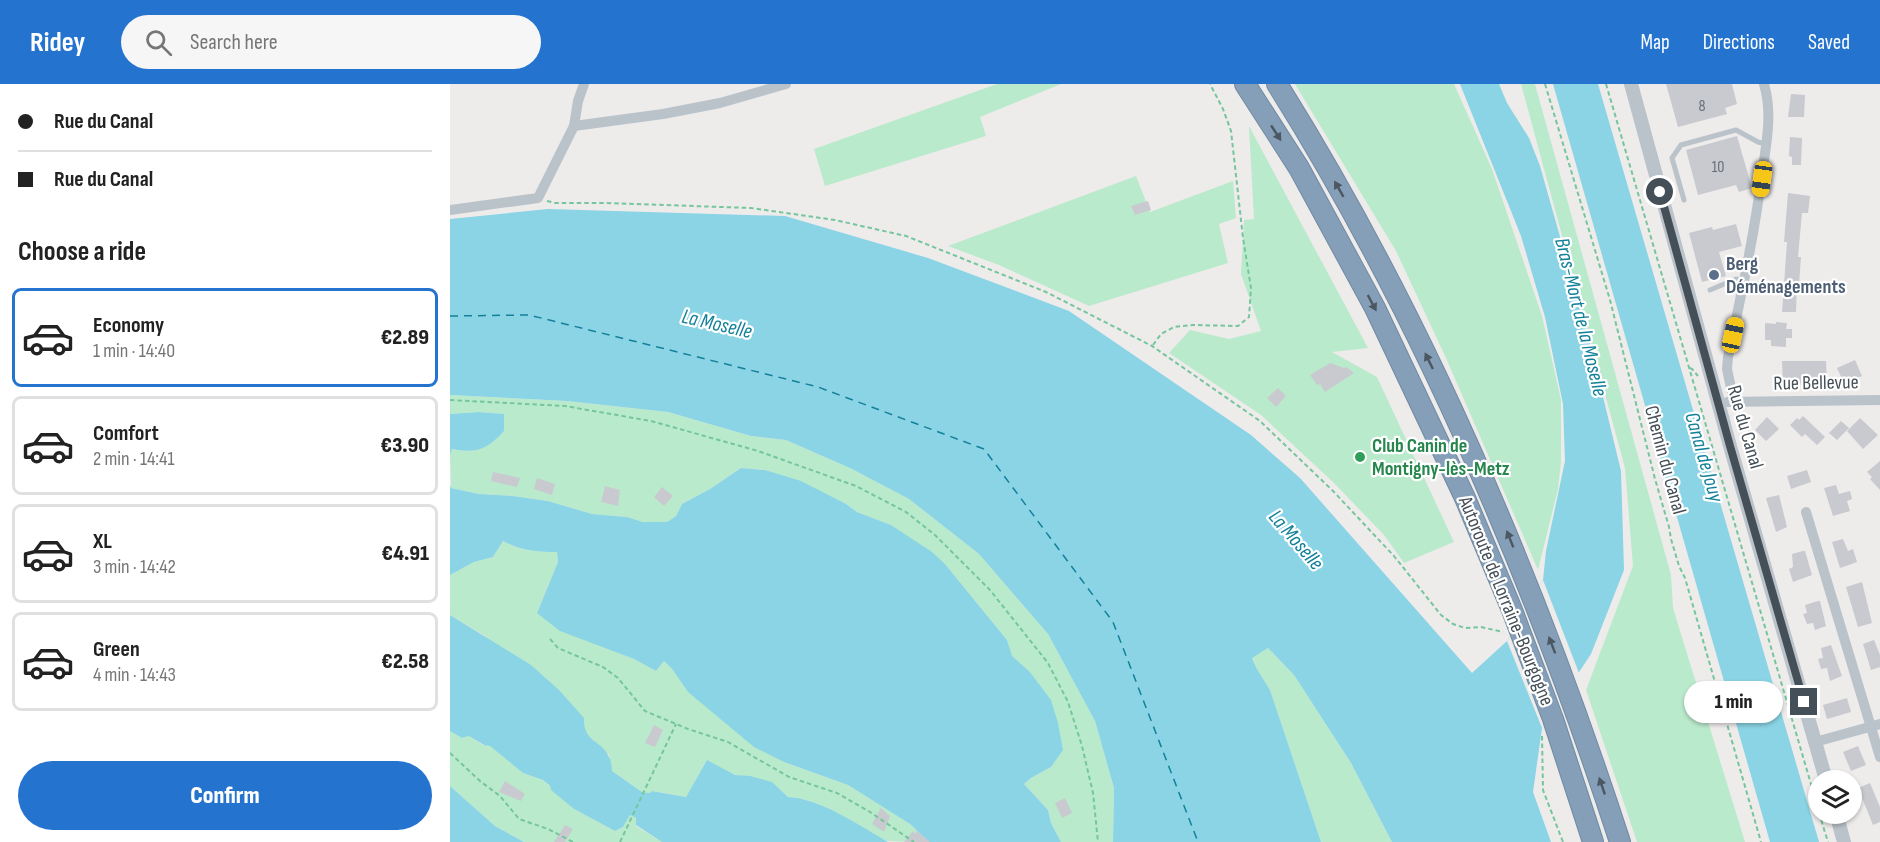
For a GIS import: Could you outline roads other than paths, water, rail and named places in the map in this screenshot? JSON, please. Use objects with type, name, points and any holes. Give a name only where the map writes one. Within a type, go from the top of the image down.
[{"type":"highway","name":"Autoroute de Lorraine-Bourgogne","points":[[1245,84],[1299,168],[1375,308],[1465,498],[1512,610],[1548,724],[1593,842]]},
{"type":"highway","name":"Autoroute de Lorraine-Bourgogne","points":[[1277,84],[1352,212],[1396,294],[1496,504],[1572,697],[1620,842]]},
{"type":"street","points":[[450,210],[538,198],[574,126],[578,101],[584,84]]},
{"type":"street","points":[[574,126],[663,114],[720,103],[786,84]]},
{"type":"street","name":"Rue du Canal","points":[[1631,84],[1718,402],[1823,770]]},
{"type":"street","points":[[1734,402],[1728,357],[1754,235],[1770,119],[1764,84]]},
{"type":"street","name":"Rue Bellevue","points":[[1718,402],[1880,400]]},
{"type":"street","points":[[1806,512],[1876,725],[1880,757]]},
{"type":"street","points":[[1815,742],[1876,725]]},
{"type":"street","points":[[1839,824],[1844,842]]},
{"type":"lane","points":[[1684,200],[1672,159],[1681,145],[1736,130],[1766,144]]},
{"type":"lane","points":[[1710,290],[1736,279],[1744,281]]},
{"type":"water","points":[[1460,84],[1499,84],[1507,103],[1529,138],[1540,166],[1589,339],[1621,471],[1624,570],[1591,654],[1542,728],[1533,792],[1551,842],[1392,842],[1351,763],[1294,675],[1268,648],[1252,658],[1270,690],[1321,842],[1113,842],[1114,788],[1095,721],[1048,634],[979,554],[909,499],[852,469],[786,440],[751,436],[668,412],[567,401],[450,395],[450,219],[548,209],[785,216],[928,258],[1069,311],[1251,435],[1300,478],[1472,673],[1507,641],[1543,580],[1546,551],[1565,461],[1563,404],[1545,317],[1521,236]]},
{"type":"water","name":"Canal de Jouy","points":[[1553,84],[1598,84],[1808,804],[1808,824],[1814,824],[1819,842],[1770,842]]},
{"type":"water","points":[[479,412],[504,414],[504,431],[481,449],[468,451],[452,449],[450,455],[450,414]]},
{"type":"water","points":[[741,468],[765,470],[801,481],[857,512],[891,525],[932,552],[945,564],[1007,640],[1012,656],[1029,671],[1051,700],[1063,750],[1051,767],[1024,784],[1048,810],[1051,823],[1061,842],[929,842],[910,824],[848,785],[784,762],[754,747],[688,692],[664,661],[656,671],[634,659],[560,631],[537,613],[558,562],[557,552],[529,550],[503,541],[493,557],[474,562],[450,575],[450,485],[451,488],[479,494],[548,501],[592,514],[627,517],[643,522],[667,522],[676,516],[682,504]]},
{"type":"water","points":[[450,615],[531,665],[559,690],[584,718],[586,732],[606,751],[612,771],[642,792],[652,791],[686,797],[707,760],[735,775],[750,776],[772,782],[788,797],[826,807],[888,842],[662,842],[636,825],[636,818],[630,815],[623,827],[615,831],[574,809],[551,790],[543,780],[523,773],[490,746],[469,736],[462,738],[450,731]]},
{"type":"water","points":[[450,786],[495,826],[524,842],[450,842]]},
{"type":"place","name":"Berg Déménagements","points":[[1714,275]]},
{"type":"place","name":"Club Canin de Montigny-lès-Metz","points":[[1360,457]]},
{"type":"water label","name":"Bras-Mort de la Moselle","points":[[1581,317]]},
{"type":"water label","name":"La Moselle","points":[[717,324]]},
{"type":"water label","name":"La Moselle","points":[[1296,540]]}]
